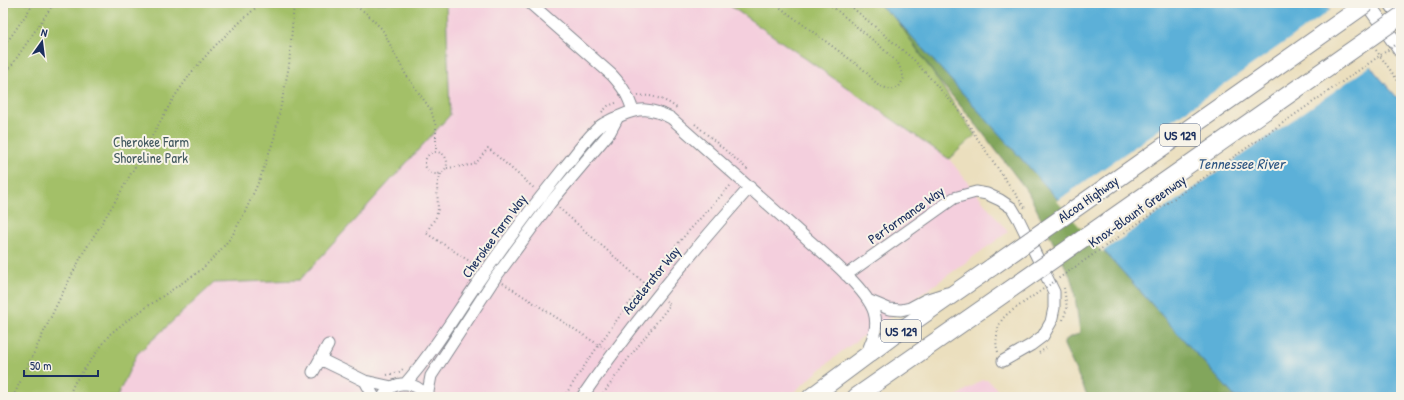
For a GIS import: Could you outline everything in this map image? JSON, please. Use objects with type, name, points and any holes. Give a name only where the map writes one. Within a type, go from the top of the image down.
[{"type":"highway","name":"Alcoa Highway","points":[[811,397],[959,290],[1367,3]]},
{"type":"highway","name":"US 129","points":[[856,397],[1401,16]]},
{"type":"highway","points":[[878,397],[898,379],[970,327],[979,311]]},
{"type":"main road","points":[[1367,3],[1401,51]]},
{"type":"main road","points":[[1392,3],[1401,16]]},
{"type":"street","points":[[530,3],[612,75],[623,87],[633,110]]},
{"type":"street","name":"Cherokee Farm Way","points":[[405,384],[418,369],[485,272],[543,195],[602,124],[633,110],[647,109],[660,112],[671,118],[740,178],[846,275],[870,301],[877,323],[876,331],[865,357]]},
{"type":"street","name":"Accelerator Way","points":[[582,397],[612,353],[657,294],[750,187]]},
{"type":"street","name":"Performance Way","points":[[846,275],[954,198],[976,192],[987,194],[1000,200],[1012,208],[1054,292],[1054,308],[1051,322],[1043,336],[1031,345],[1003,361]]},
{"type":"street","name":"Cherokee Farm Way","points":[[427,397],[431,376],[495,278],[543,195]]},
{"type":"street","name":"Cherokee Farm Way","points":[[870,301],[889,309],[901,310],[910,308],[925,300],[959,290]]},
{"type":"street","points":[[314,372],[328,345]]},
{"type":"street","points":[[320,359],[365,381],[392,387],[405,384],[412,385],[418,388],[427,397]]},
{"type":"street","points":[[365,381],[374,397]]},
{"type":"street","points":[[383,397],[392,387]]},
{"type":"path","points":[[3,48],[34,3]]},
{"type":"path","points":[[3,78],[54,3]]},
{"type":"path","points":[[13,397],[82,255],[116,200],[173,99],[191,73],[211,50],[261,3]]},
{"type":"path","points":[[68,397],[79,376],[110,334],[129,318],[201,270],[232,236],[259,181],[274,139],[289,66],[294,3]]},
{"type":"path","points":[[349,3],[365,12],[382,29],[406,75],[431,110],[436,127],[436,152]]},
{"type":"path","points":[[774,3],[863,70],[878,85],[890,90],[899,87],[904,78],[898,62],[828,3]]},
{"type":"path","name":"Knox-Blount Greenway","points":[[1003,361],[996,347],[998,325],[1009,312],[1401,41]]},
{"type":"path","points":[[598,116],[608,106],[629,98],[640,96],[655,96],[674,106],[680,111]]},
{"type":"path","points":[[564,397],[598,345],[644,283],[684,235],[731,184],[740,178],[747,169],[691,120]]},
{"type":"path","points":[[447,168],[448,161],[444,154],[436,152],[429,154],[426,158],[425,166],[429,172],[437,174],[443,172],[447,168],[472,165],[477,162],[488,148],[670,305],[625,363],[601,397]]},
{"type":"path","points":[[530,194],[543,195]]},
{"type":"path","points":[[476,266],[481,260]]},
{"type":"shaded area","points":[[446,3],[726,3],[949,159],[1008,232],[841,352],[788,397],[117,397],[137,354],[214,283],[300,280],[450,115]]},
{"type":"shaded area","points":[[982,380],[988,380],[1005,397],[955,397]]},
{"type":"green space","name":"Cherokee Farm Shoreline Park","points":[[11,3],[446,3],[450,115],[300,280],[214,283],[137,354],[117,397],[3,397],[3,15]]},
{"type":"green space","points":[[726,3],[877,3],[897,20],[975,135],[949,159]]},
{"type":"green space","points":[[897,20],[1235,397],[1088,397],[1064,345],[1064,341],[1080,332],[1073,282],[1028,192],[978,127],[937,78]]},
{"type":"water","name":"Tennessee River","points":[[877,3],[1325,3],[1375,72],[1401,102],[1401,397],[1235,397],[897,20]]},
{"type":"pier","points":[[1332,9],[1372,65],[1102,252],[1057,201]]}]
